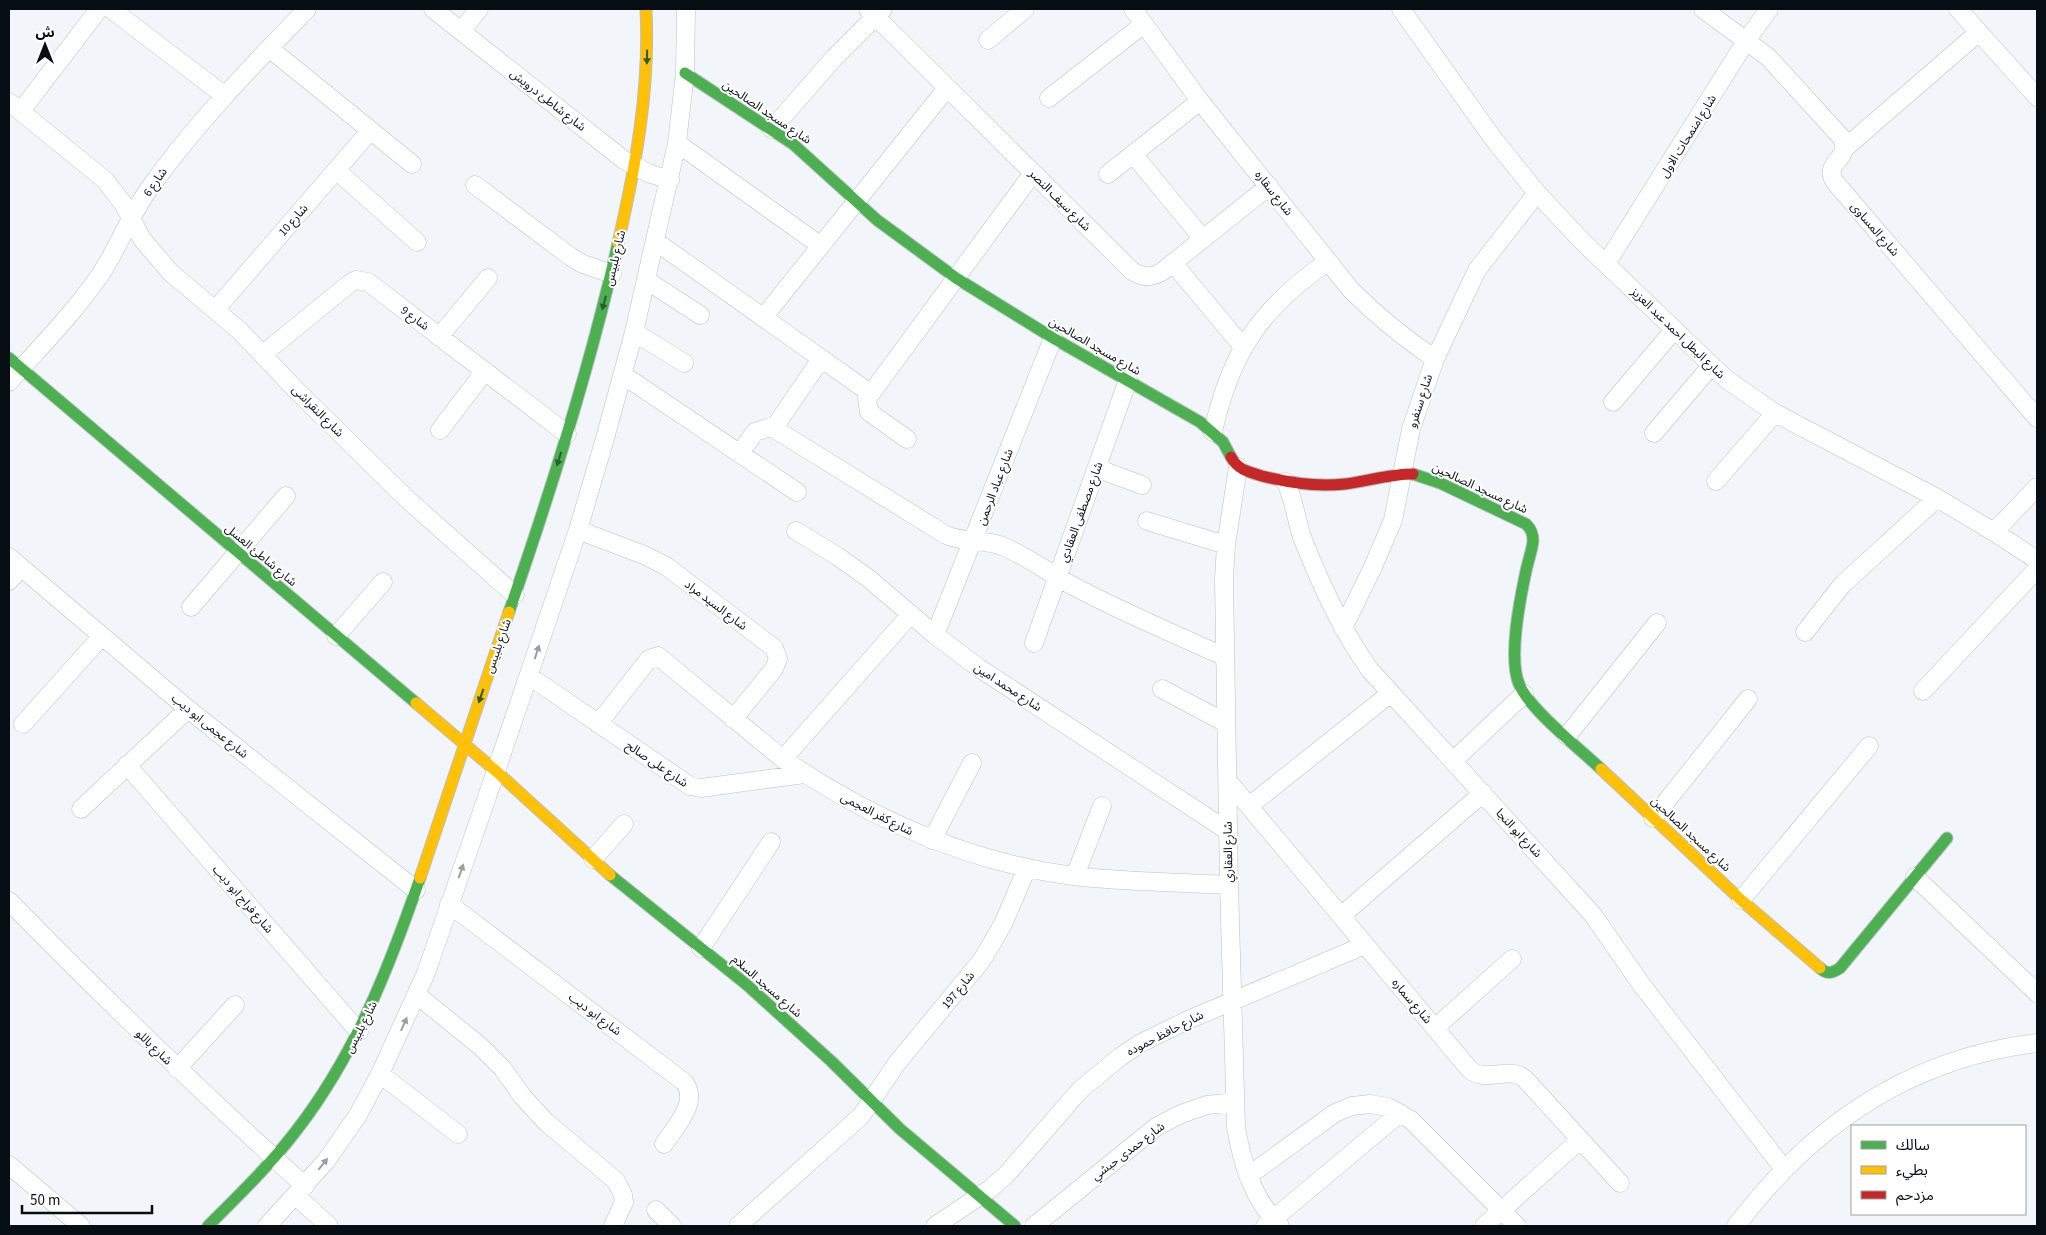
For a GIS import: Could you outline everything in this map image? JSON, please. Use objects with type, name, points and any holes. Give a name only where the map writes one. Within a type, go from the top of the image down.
[{"type":"street","points":[[15,106],[99,9]]},
{"type":"street","points":[[111,9],[225,96]]},
{"type":"street","name":"شارع 6","points":[[9,382],[15,364],[88,291],[110,260],[131,219],[150,187],[163,170],[225,96],[307,9]]},
{"type":"street","name":"شارع شاطئ درويش","points":[[433,9],[635,168],[670,180]]},
{"type":"street","points":[[461,31],[479,9]]},
{"type":"street","name":"شارع بلبيس","points":[[208,1226],[274,1158],[320,1098],[359,1032],[382,984],[416,890],[567,434],[612,274],[642,130],[648,55],[646,9]]},
{"type":"street","points":[[267,1226],[300,1191],[345,1135],[380,1074],[417,994],[496,772],[578,530],[634,332],[678,143],[685,74],[686,9]]},
{"type":"street","points":[[988,40],[1024,9]]},
{"type":"street","name":"شارع سقاره","points":[[1132,9],[1200,101],[1270,186],[1327,262],[1351,290],[1377,316],[1435,359]]},
{"type":"street","name":"شارع البطل احمد عبد العزيز","points":[[1401,9],[1492,137],[1537,193],[1606,264],[1711,366],[1742,392],[1775,413],[1936,498],[2037,560]]},
{"type":"street","points":[[1703,9],[1768,57],[1841,137],[1845,148]]},
{"type":"street","name":"شارع امنمحات الاول","points":[[1606,264],[1746,41],[1769,9]]},
{"type":"street","points":[[1958,9],[2037,97]]},
{"type":"street","points":[[772,129],[875,11]]},
{"type":"street","name":"شارع سيف النصر","points":[[875,11],[947,88],[1132,272],[1139,276],[1156,276],[1270,186]]},
{"type":"street","points":[[1049,98],[1144,24]]},
{"type":"street","name":"شارع المساوى","points":[[1979,32],[1845,148],[1844,154],[1831,171],[1834,181],[2037,418]]},
{"type":"street","points":[[269,48],[412,164]]},
{"type":"street","name":"شارع مسجد الصالحين","points":[[685,74],[772,129],[812,160],[901,240],[956,278],[1053,338],[1200,422],[1223,442],[1238,467],[1250,473],[1285,482],[1314,484],[1344,484],[1402,474],[1415,474],[1440,483],[1526,524],[1532,531],[1533,541],[1523,584],[1516,668],[1518,681],[1524,694],[1530,702],[1653,818],[1818,969],[1827,974],[1840,968],[1915,877]]},
{"type":"street","points":[[763,318],[947,88]]},
{"type":"street","points":[[1108,174],[1200,101]]},
{"type":"street","name":"شارع النقراشى","points":[[15,106],[105,180],[116,192],[155,256],[171,273],[216,309],[407,499],[515,595]]},
{"type":"street","name":"شارع 10","points":[[216,309],[370,131]]},
{"type":"street","points":[[678,143],[821,246]]},
{"type":"street","points":[[1133,154],[1203,239]]},
{"type":"street","points":[[336,170],[417,242]]},
{"type":"street","points":[[907,439],[869,412],[867,399],[1033,173]]},
{"type":"street","points":[[475,184],[570,257],[583,264],[612,274]]},
{"type":"street","name":"شارع سنفرو","points":[[1343,628],[1384,544],[1393,520],[1413,422],[1435,359],[1468,286],[1478,270],[1537,193]]},
{"type":"street","points":[[655,241],[870,393]]},
{"type":"street","points":[[1213,432],[1220,402],[1230,374],[1243,347],[1260,322],[1280,299],[1302,279],[1327,262]]},
{"type":"street","points":[[1173,263],[1243,347]]},
{"type":"street","points":[[439,336],[488,278]]},
{"type":"street","name":"شارع 9","points":[[263,354],[356,280],[368,282],[567,434]]},
{"type":"street","points":[[646,280],[700,315]]},
{"type":"street","points":[[1613,402],[1674,330]]},
{"type":"street","points":[[634,332],[684,363]]},
{"type":"street","name":"شارع عباد الرحمن","points":[[935,635],[974,541],[1053,338]]},
{"type":"street","points":[[740,453],[755,432],[772,428],[779,421],[821,359]]},
{"type":"street","name":"شارع شاطئ العسل","points":[[15,364],[496,772]]},
{"type":"street","points":[[1654,433],[1711,366]]},
{"type":"street","points":[[440,430],[485,371]]},
{"type":"street","points":[[623,375],[797,492]]},
{"type":"street","name":"شارع مصطفى العقادي","points":[[1034,643],[1128,380]]},
{"type":"street","points":[[1716,481],[1775,413]]},
{"type":"street","points":[[772,428],[946,535],[957,540],[1000,545],[1033,561],[1084,592],[1225,657]]},
{"type":"street","name":"شارع العقاري","points":[[1238,467],[1226,545],[1225,657],[1231,1002],[1236,1127],[1240,1152],[1248,1176],[1273,1224]]},
{"type":"street","points":[[1096,468],[1142,485]]},
{"type":"street","name":"شارع ابو النجا","points":[[1285,482],[1290,489],[1294,513],[1308,552],[1343,628],[1365,663],[1390,693],[1593,915],[1641,984],[1784,1169]]},
{"type":"street","points":[[1994,532],[2037,488]]},
{"type":"street","points":[[191,607],[286,496]]},
{"type":"street","points":[[1805,632],[1842,585],[1936,498]]},
{"type":"street","points":[[1147,521],[1226,545]]},
{"type":"street","name":"شارع السيد مراد","points":[[578,530],[644,555],[666,566],[774,648],[778,659],[774,669],[733,719]]},
{"type":"street","name":"شارع محمد امين","points":[[796,531],[861,572],[935,635],[979,668],[1228,831]]},
{"type":"street","points":[[9,581],[15,562]]},
{"type":"street","name":"شارع عجمى ابو ديب","points":[[15,562],[188,709],[416,890]]},
{"type":"street","points":[[1923,691],[2037,569]]},
{"type":"street","points":[[336,636],[383,582]]},
{"type":"street","points":[[783,759],[911,614]]},
{"type":"street","points":[[1567,736],[1657,623]]},
{"type":"street","points":[[23,724],[102,636]]},
{"type":"street","name":"شارع كفر العجمى","points":[[598,724],[649,659],[655,656],[661,658],[733,719],[805,774],[892,823],[962,852],[1027,868],[1075,876],[1229,885]]},
{"type":"street","name":"شارع على صالح","points":[[529,676],[695,788],[805,774]]},
{"type":"street","points":[[1162,688],[1226,723]]},
{"type":"street","points":[[1249,806],[1390,693]]},
{"type":"street","points":[[1453,761],[1524,694]]},
{"type":"street","points":[[1653,818],[1748,699]]},
{"type":"street","points":[[80,809],[188,709]]},
{"type":"street","points":[[1741,900],[1869,746]]},
{"type":"street","points":[[932,840],[972,763]]},
{"type":"street","name":"شارع فراج ابو ديب","points":[[127,765],[359,1032]]},
{"type":"street","name":"شارع مسجد السلام","points":[[496,772],[637,899],[747,985],[824,1054],[914,1141],[1015,1226]]},
{"type":"street","name":"شارع سماره","points":[[1227,780],[1474,1073],[1485,1076],[1511,1073],[1524,1078],[1620,1183]]},
{"type":"street","points":[[1341,916],[1483,793]]},
{"type":"street","points":[[1075,876],[1102,806]]},
{"type":"street","points":[[592,859],[624,824]]},
{"type":"street","points":[[1947,838],[1915,877],[2037,993]]},
{"type":"street","points":[[702,948],[771,842]]},
{"type":"street","name":"شارع 197","points":[[738,1226],[848,1129],[872,1102],[897,1063],[982,960],[1003,924],[1027,868]]},
{"type":"street","name":"شارع باللو","points":[[9,901],[177,1069],[274,1158],[329,1226]]},
{"type":"street","name":"شارع ابو ديب","points":[[450,904],[684,1082],[690,1094],[688,1106],[664,1144]]},
{"type":"street","name":"شارع حافظ حموده","points":[[935,1226],[1007,1174],[1080,1090],[1120,1057],[1164,1031],[1365,945]]},
{"type":"street","points":[[1435,1028],[1512,959]]},
{"type":"street","points":[[417,994],[486,1052],[546,1122],[616,1181],[623,1194],[624,1202],[613,1226]]},
{"type":"street","points":[[177,1069],[234,1005]]},
{"type":"street","points":[[1736,1226],[1784,1169],[1817,1137],[1881,1092],[1918,1074],[1956,1060],[2037,1043]]},
{"type":"street","points":[[380,1074],[458,1134]]},
{"type":"street","name":"شارع حمدى حبشي","points":[[1034,1226],[1156,1128],[1181,1114],[1207,1105],[1235,1102]]},
{"type":"street","points":[[1248,1176],[1335,1113],[1352,1106],[1370,1104],[1388,1107],[1411,1120],[1517,1226]]},
{"type":"street","points":[[1273,1224],[1400,1113]]},
{"type":"street","points":[[1484,1226],[1580,1140]]},
{"type":"street","points":[[9,1166],[82,1226]]},
{"type":"street","points":[[656,1210],[672,1226]]},
{"type":"traffic: fast","points":[[685,73],[793,144],[877,220],[956,278],[1053,338],[1200,422],[1223,442],[1231,457]]},
{"type":"traffic: fast","points":[[509,612],[569,429],[618,243]]},
{"type":"traffic: fast","points":[[9,358],[416,703]]},
{"type":"traffic: fast","points":[[1413,474],[1440,483],[1526,524],[1530,529],[1533,541],[1516,628],[1515,659],[1519,684],[1533,705],[1544,717],[1601,769]]},
{"type":"traffic: fast","points":[[1820,968],[1825,972],[1840,968],[1947,838]]},
{"type":"traffic: fast","points":[[610,875],[747,985],[831,1061],[900,1129],[1015,1226]]},
{"type":"traffic: fast","points":[[208,1226],[254,1180],[286,1144],[317,1102],[336,1072],[383,978],[420,878]]},
{"type":"traffic: slow","points":[[618,243],[631,185],[644,98],[647,39],[646,9]]},
{"type":"traffic: slow","points":[[420,878],[509,612]]},
{"type":"traffic: slow","points":[[416,703],[496,771],[610,875]]},
{"type":"traffic: slow","points":[[1601,769],[1741,900],[1820,968]]},
{"type":"traffic: jam","points":[[1231,457],[1240,468],[1248,472],[1304,484],[1345,484],[1387,476],[1413,474]]}]
